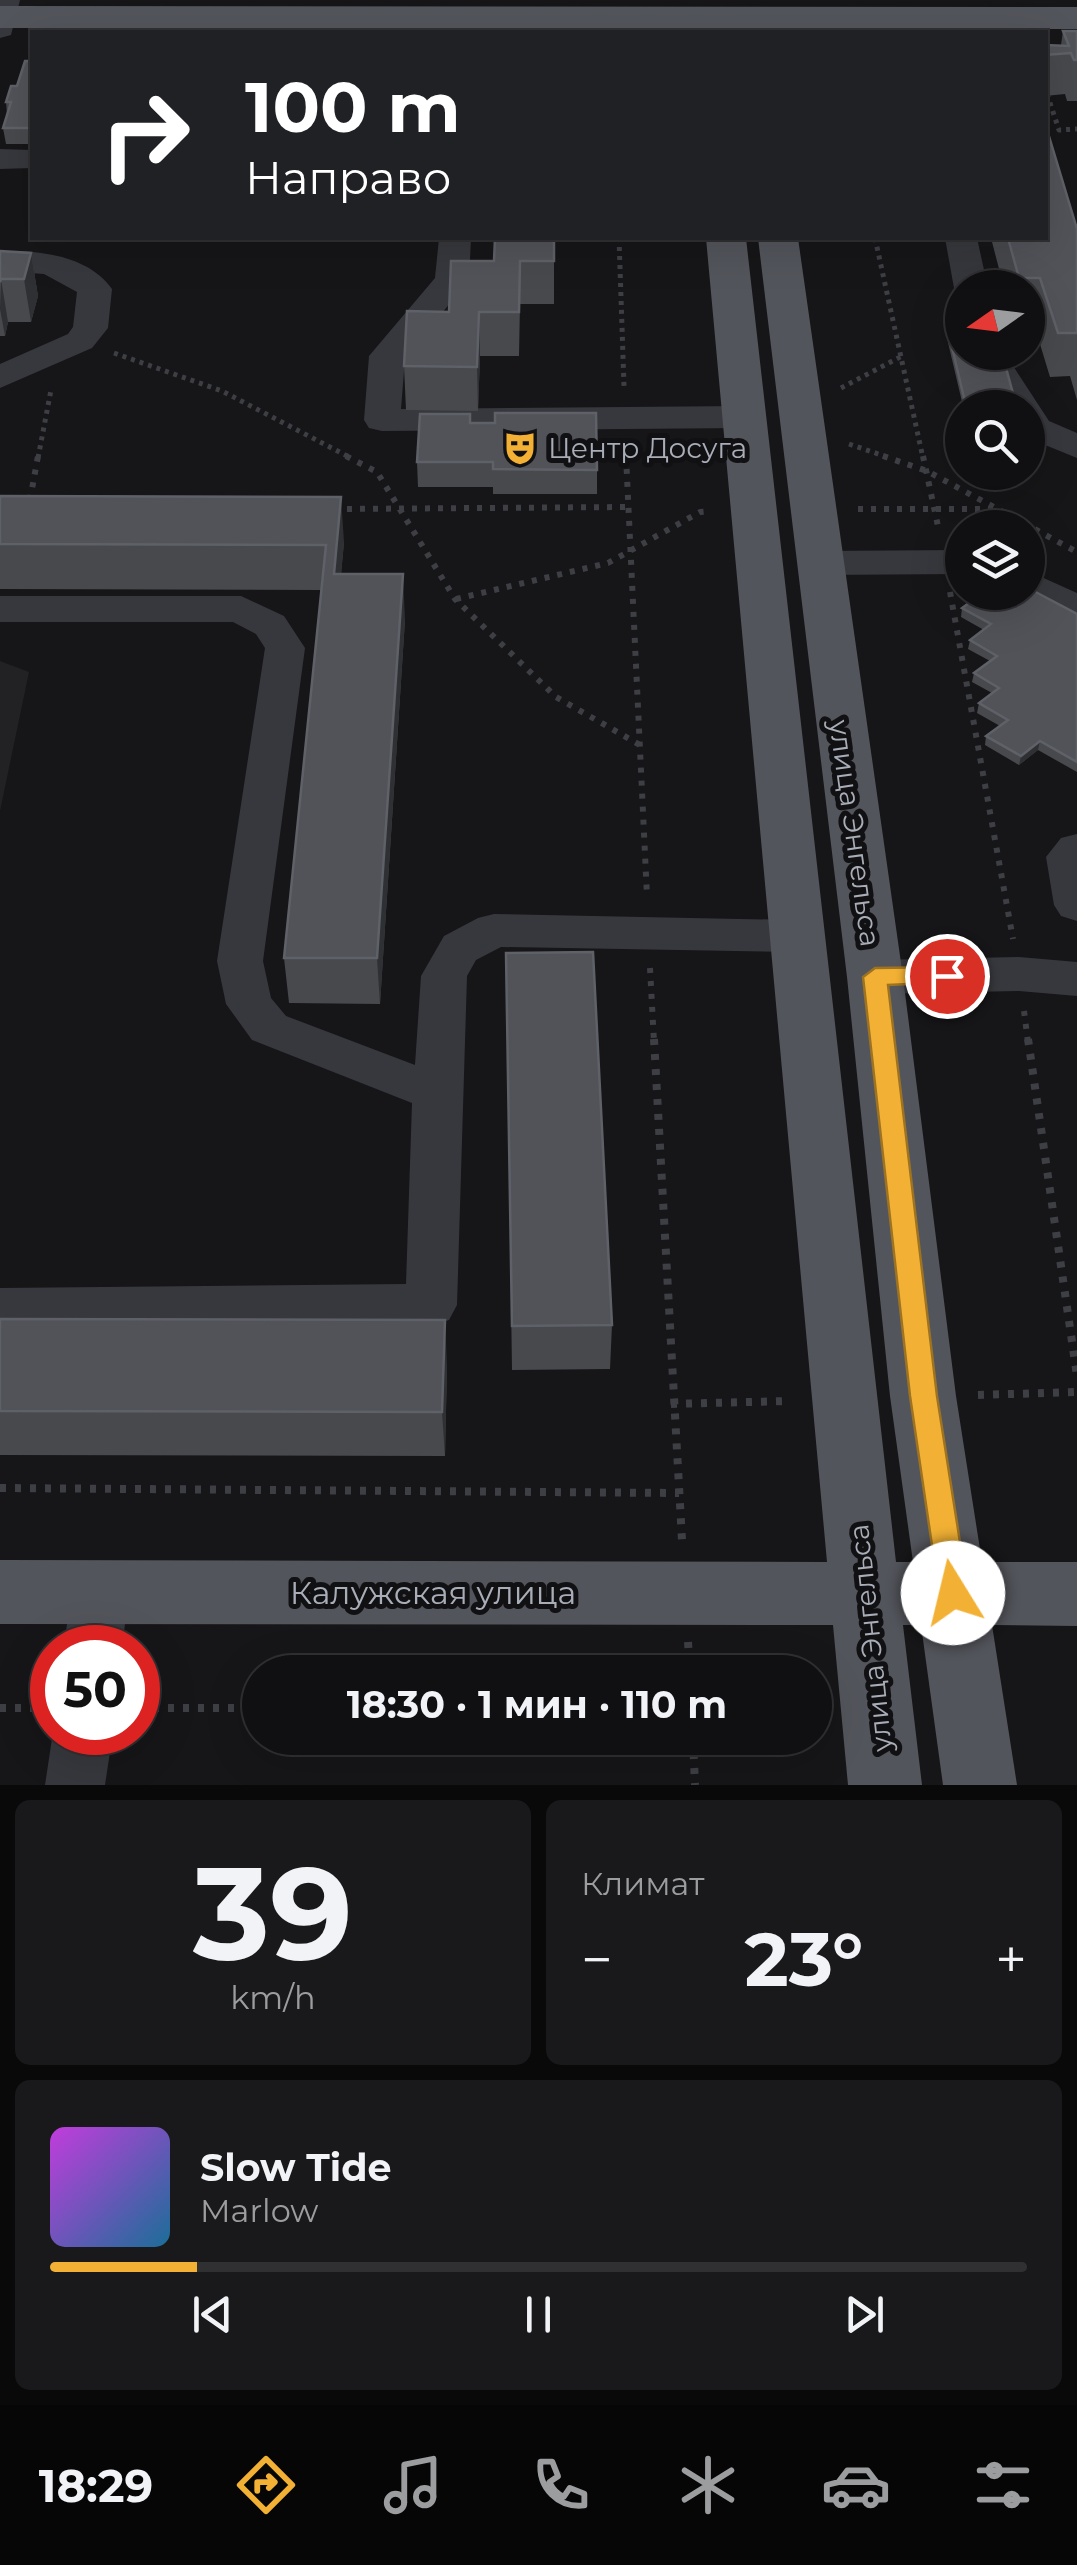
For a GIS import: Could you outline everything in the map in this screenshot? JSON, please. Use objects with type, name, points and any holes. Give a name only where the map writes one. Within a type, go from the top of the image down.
[{"type":"main road","points":[[2,16],[753,24],[847,8],[1077,18]]},
{"type":"main road","name":"улица Энгельса","points":[[726,240],[794,936],[886,1785]]},
{"type":"main road","name":"улица Энгельса","points":[[778,240],[875,977],[924,1396],[980,1785]]},
{"type":"main road","name":"Калужская улица","points":[[0,1592],[97,1620],[865,1592],[1077,1594]]},
{"type":"lane","points":[[0,159],[30,159]]},
{"type":"lane","points":[[456,240],[452,280],[387,356],[382,420],[743,417]]},
{"type":"lane","points":[[961,240],[967,270]]},
{"type":"lane","points":[[0,260],[45,260],[79,275],[96,289],[90,328],[71,345],[0,377]]},
{"type":"lane","points":[[1045,433],[1077,447]]},
{"type":"lane","points":[[818,563],[945,561]]},
{"type":"lane","points":[[1045,592],[1077,610]]},
{"type":"lane","points":[[0,610],[242,609],[270,625],[284,648],[240,961],[249,1004],[269,1028],[437,1094]]},
{"type":"lane","points":[[1077,850],[1068,857],[1077,906]]},
{"type":"lane","points":[[0,1310],[431,1305],[444,976],[460,948],[494,930],[794,936]]},
{"type":"lane","points":[[875,977],[1019,974],[1077,979]]},
{"type":"lane","points":[[76,1785],[80,1755]]},
{"type":"path","points":[[1048,97],[1059,130],[1077,130]]},
{"type":"path","points":[[875,240],[945,530]]},
{"type":"path","points":[[28,511],[71,345],[222,391],[377,472],[455,599],[556,696],[640,745]]},
{"type":"path","points":[[834,392],[902,356]]},
{"type":"path","points":[[843,442],[928,471],[1077,552]]},
{"type":"path","points":[[322,509],[628,507]]},
{"type":"path","points":[[962,610],[1077,1376]]},
{"type":"path","points":[[0,1488],[678,1493]]},
{"type":"path","points":[[0,1708],[30,1708]]},
{"type":"path","points":[[160,1708],[242,1708]]},
{"type":"path","points":[[694,1755],[695,1785]]},
{"type":"shaded area","points":[[0,661],[29,672],[0,811]]},
{"type":"building","points":[[1063,31],[1077,31],[1077,60],[1071,53],[1048,55],[1048,45],[1069,46]]},
{"type":"building","points":[[25,61],[30,61],[30,128],[3,128],[11,86],[17,86]]},
{"type":"building","points":[[1048,133],[1077,229],[1077,333],[1058,333],[1045,293],[1045,270],[1017,270],[1009,240],[1048,240]]},
{"type":"building","points":[[495,240],[554,240],[554,261],[520,261],[519,312],[479,312],[477,367],[404,366],[407,311],[449,312],[451,261],[494,261]]},
{"type":"building","points":[[0,251],[31,253],[24,279],[0,282]]},
{"type":"building","points":[[957,370],[1007,370],[1012,390],[962,390]]},
{"type":"building","points":[[495,413],[596,413],[597,470],[493,469],[493,462],[417,462],[420,414],[470,414],[470,423],[495,423]]},
{"type":"building","points":[[0,496],[341,497],[334,574],[403,574],[377,958],[284,958],[326,545],[0,544]]},
{"type":"building","points":[[1045,597],[1077,614],[1077,762],[1040,741],[1021,756],[986,736],[1008,720],[979,703],[999,688],[974,673],[997,656],[970,640],[991,624],[966,610],[1045,610]]},
{"type":"building","points":[[593,952],[612,1325],[512,1326],[506,953]]},
{"type":"building","points":[[0,1319],[445,1320],[442,1412],[0,1411]]},
{"type":"place","name":"Центр Досуга","points":[[520,448]]},
{"type":"route","points":[[947,976],[875,977],[924,1396],[953,1593]]}]
